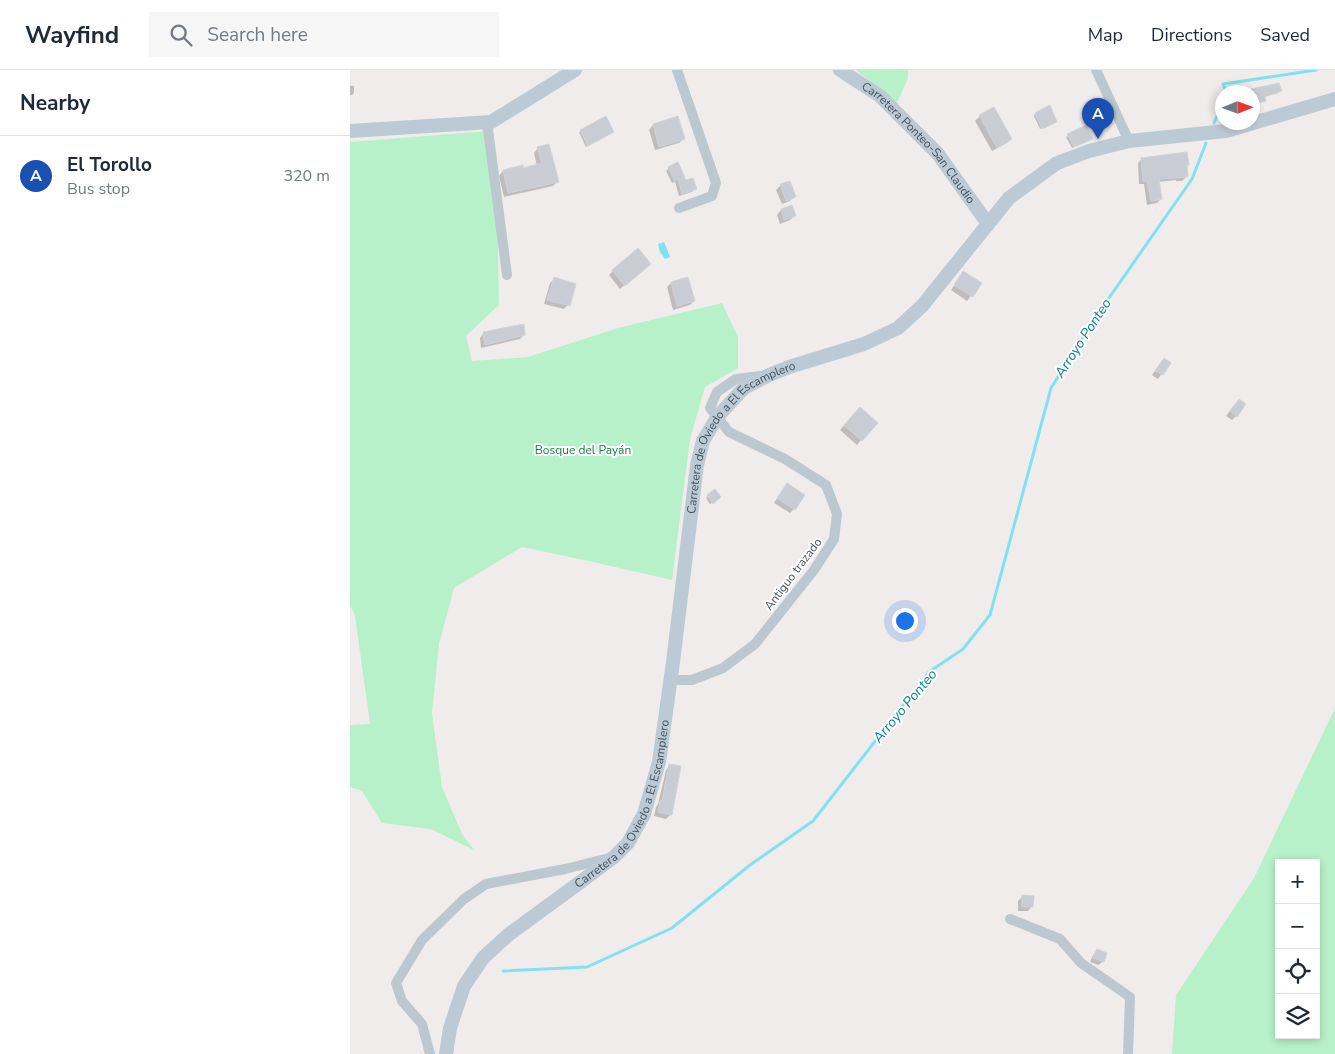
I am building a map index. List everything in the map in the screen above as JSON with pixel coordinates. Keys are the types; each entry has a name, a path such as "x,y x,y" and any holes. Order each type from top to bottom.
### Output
{"street":[{"path":"350,131 491,122 575,70"},
{"path":"677,70 716,183 712,196 679,208"},
{"name":"Carretera Ponteo-San Claudio","path":"840,70 880,96 938,154 988,224"},
{"path":"1096,70 1128,141"},
{"name":"Carretera de Oviedo a El Escamplero","path":"446,1054 450,1028 464,986 483,958 508,935 614,857 628,843 644,814 659,762 697,465 703,441 718,416 744,388 789,367 864,344 898,328 922,306 1009,198 1057,163 1089,151 1128,141 1226,131 1335,99"},
{"path":"487,122 507,275"},
{"name":"Antiguo trazado","path":"671,680 692,680 723,668 755,644 814,570 834,540 838,514 826,485 785,459 729,432 718,416"},
{"path":"430,1054 422,1024 402,1001 396,983 422,940 464,899 486,884 565,870 614,857"},
{"path":"1010,919 1060,939 1081,963 1130,997 1128,1054"}],"green space":[{"path":"856,70 908,70 908,78 897,103"},
{"name":"Bosque del Payán","path":"488,131 497,195 499,305 466,336 472,361 528,357 618,328 722,303 738,337 738,368 705,387 690,439 672,580 522,547 454,588 439,644 432,713 442,787 462,834 474,850 431,829 382,823 362,791 350,787 350,725 370,724 355,616 350,605 350,142"},
{"path":"1335,708 1335,1054 1172,1054 1176,995 1254,878"}],"water":[{"path":"664,242 670,257 665,259 660,252 658,244"}],"building":[{"path":"1279,83 1282,91 1265,96 1266,101 1260,102 1260,87"},
{"path":"1050,105 1057,122 1042,129 1035,113"},
{"path":"994,107 1012,139 997,148 979,115"},
{"path":"606,116 614,132 588,146 580,130"},
{"path":"678,116 685,139 659,147 653,124"},
{"path":"1086,125 1093,139 1074,147 1067,134"},
{"path":"549,144 559,182 508,193 503,170 523,165 523,168 542,163 537,147"},
{"path":"1187,152 1188,177 1159,179 1162,199 1151,201 1147,181 1143,181 1141,158"},
{"path":"678,162 686,180 693,178 697,189 682,194 678,179 675,181 668,167"},
{"path":"790,181 796,197 786,201 780,184"},
{"path":"792,205 796,216 784,220 781,209"},
{"path":"638,248 651,264 625,286 612,270"},
{"path":"963,271 982,283 973,297 954,285"},
{"path":"554,277 576,284 570,306 547,300"},
{"path":"688,277 695,301 677,306 671,282"},
{"path":"524,324 525,335 485,345 483,332"},
{"path":"1164,358 1171,363 1163,375 1155,371"},
{"path":"1239,399 1246,404 1237,417 1230,411"},
{"path":"860,407 878,423 862,441 844,425"},
{"path":"787,483 805,495 795,510 777,498"},
{"path":"715,489 721,497 713,504 707,495"},
{"path":"669,764 681,766 672,815 658,812"},
{"path":"1022,895 1034,896 1033,907 1022,907"},
{"path":"1097,949 1107,953 1104,962 1093,958"}],"waterway":[{"name":"Arroyo Ponteo","path":"1223,85 1316,70"},
{"name":"Arroyo Ponteo","path":"503,971 587,967 672,928 750,865 813,821 929,672 963,649 990,615 1051,388 1095,318 1192,179 1206,143"}],"place":[{"name":"El Torollo","path":"1098,139"}]}
